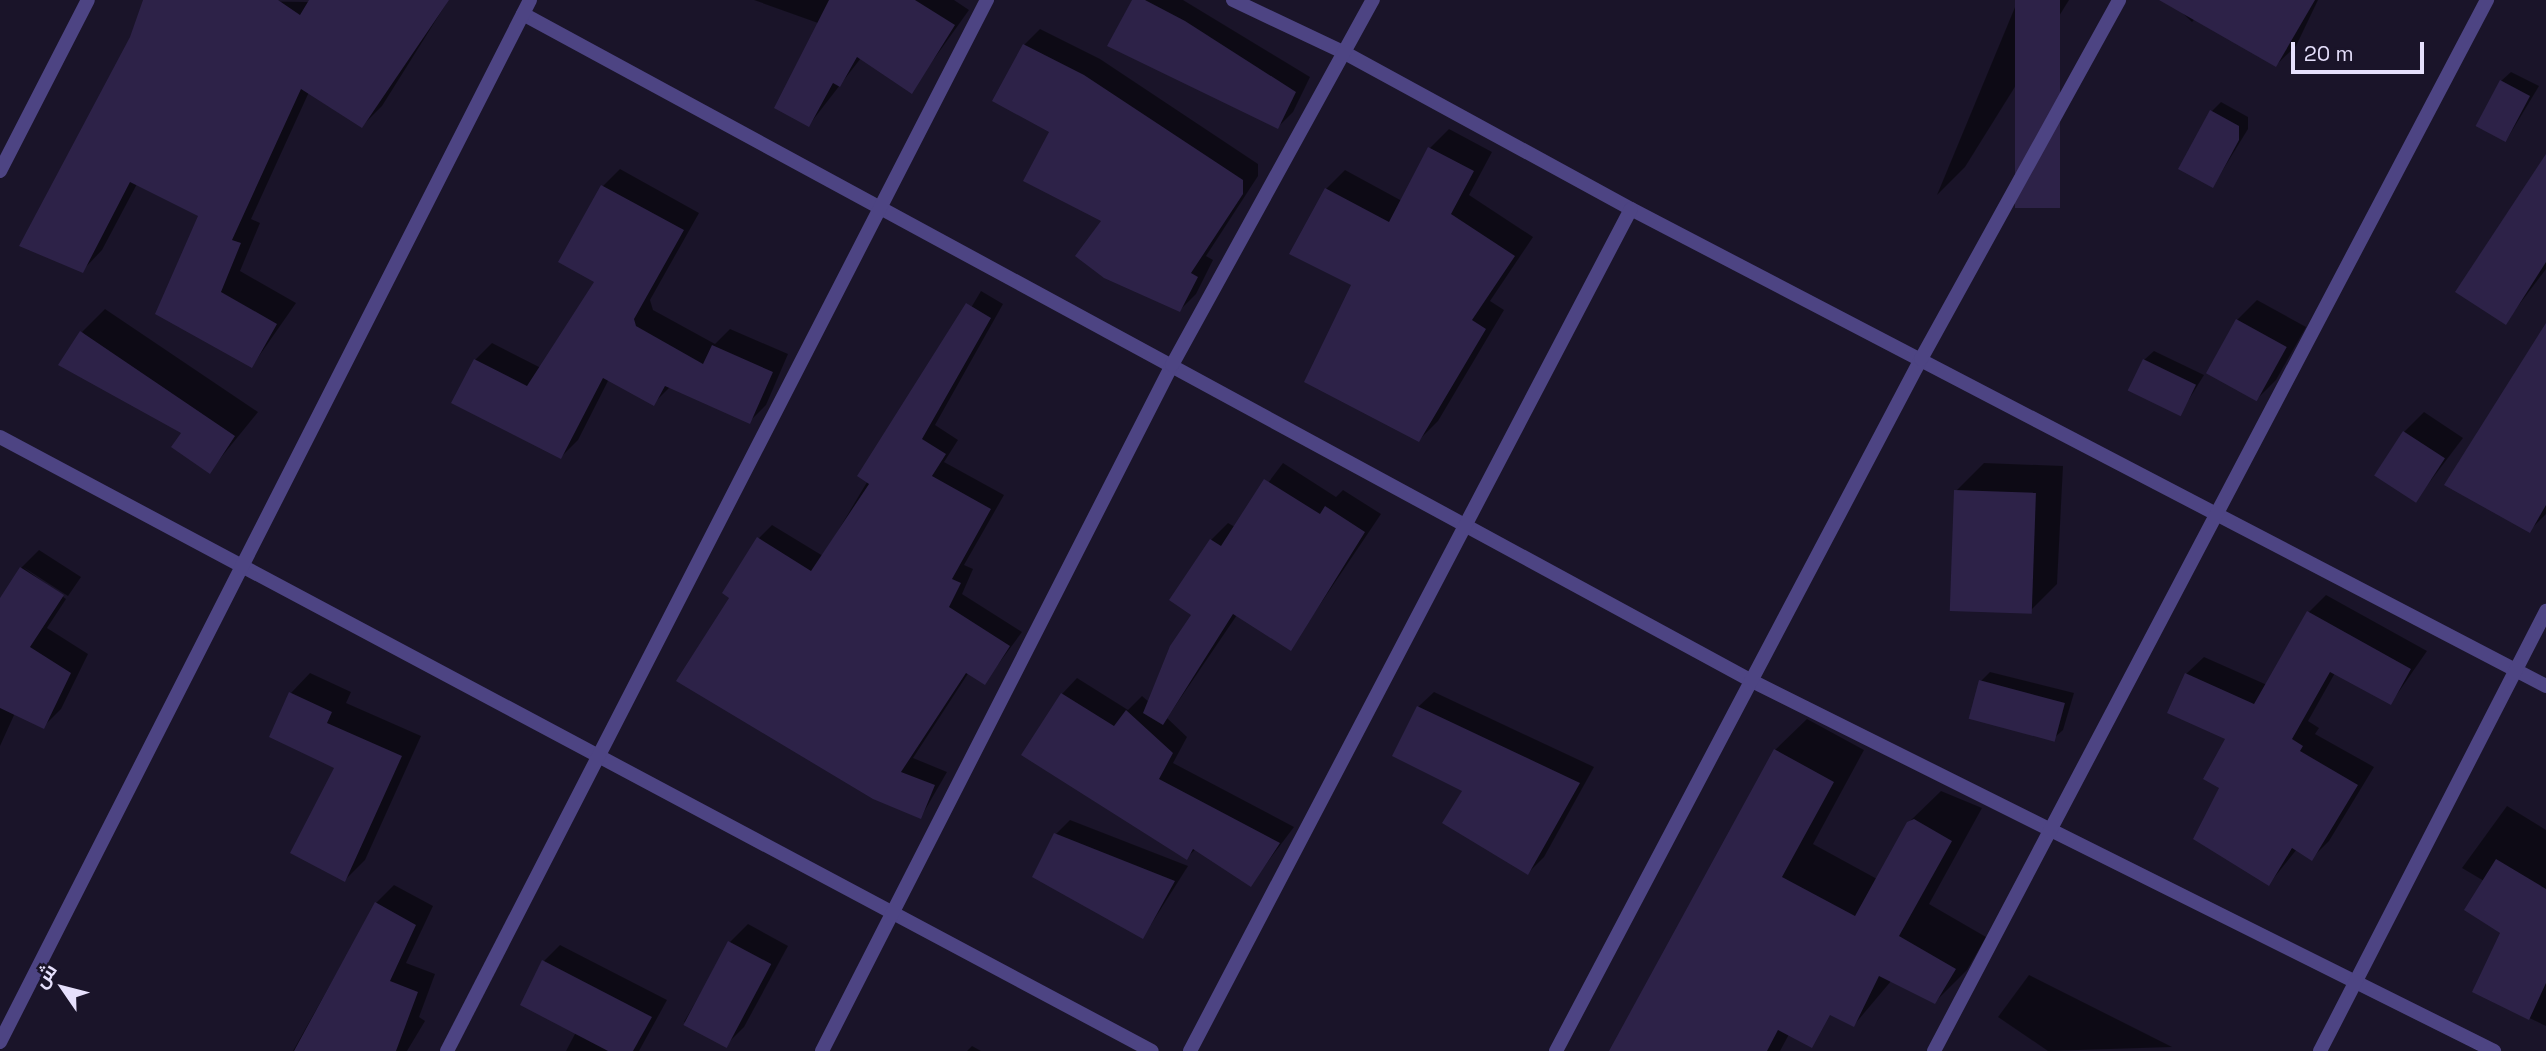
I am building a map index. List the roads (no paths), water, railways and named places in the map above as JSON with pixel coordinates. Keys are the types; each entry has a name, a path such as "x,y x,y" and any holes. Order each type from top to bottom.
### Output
{"street":[{"path":"0,171 88,0"},
{"path":"0,1042 244,569 530,0"},
{"path":"447,1051 600,758 987,0"},
{"path":"1233,0 1345,53 1631,209 2546,686"},
{"path":"822,1051 897,911 1172,365 1373,0"},
{"path":"1556,1051 1754,682 1921,359 2119,0"},
{"path":"1934,1051 2487,0"},
{"path":"523,14 880,205 1754,682 2356,985 2494,1051"},
{"path":"1190,1051 1631,209"},
{"path":"0,437 600,758 897,911 1152,1051"},
{"path":"2320,1051 2546,611"}]}
